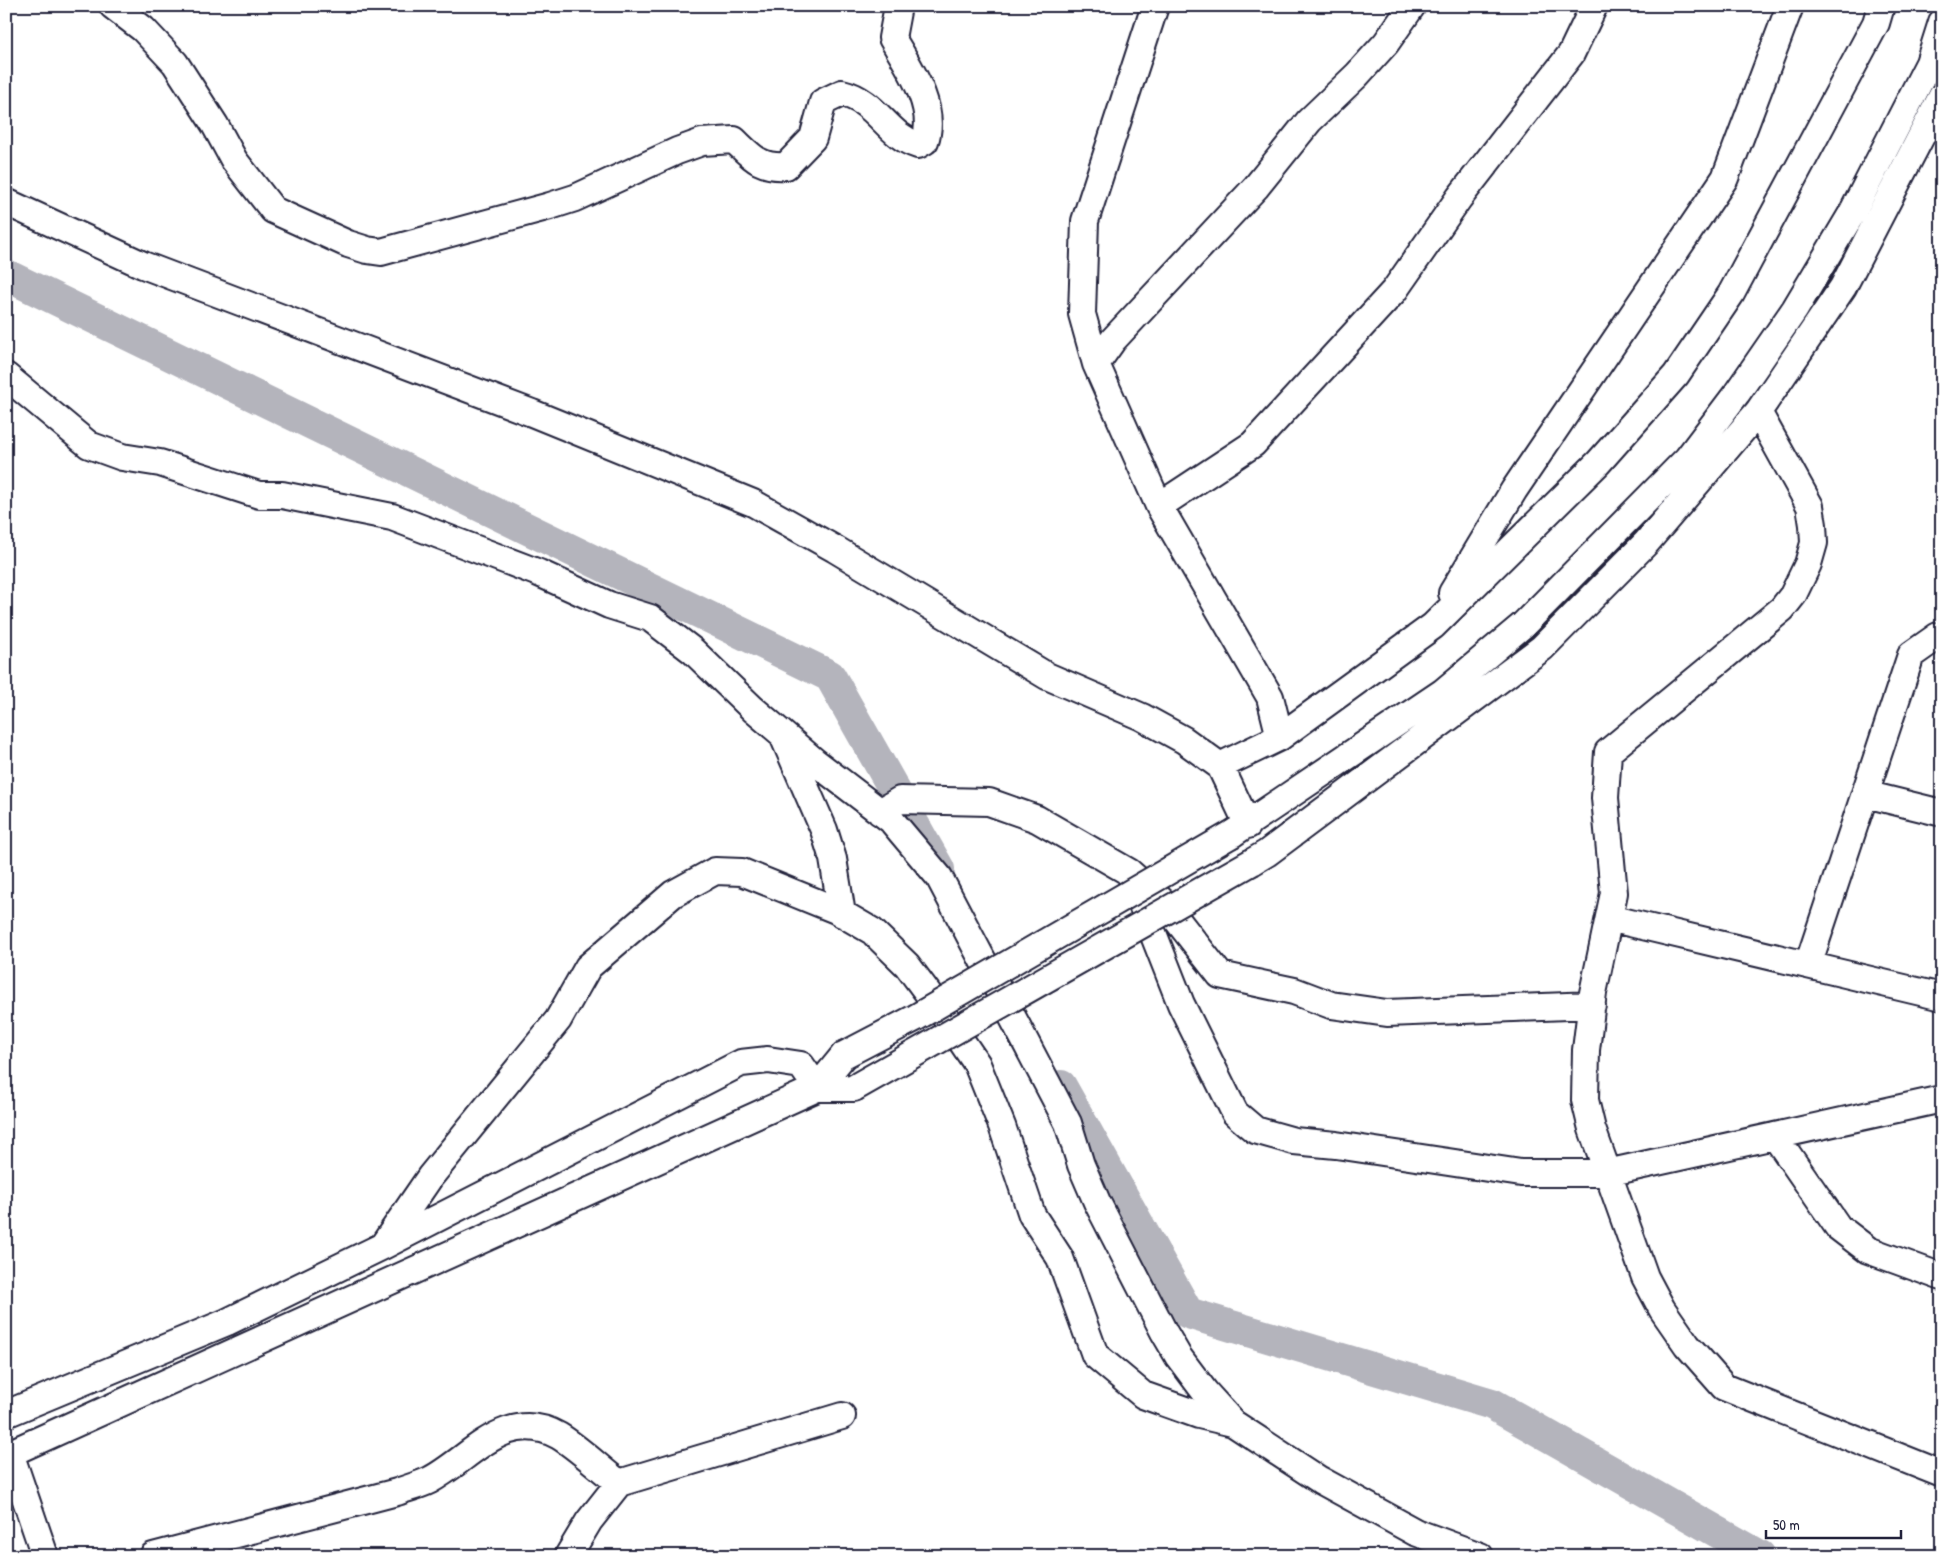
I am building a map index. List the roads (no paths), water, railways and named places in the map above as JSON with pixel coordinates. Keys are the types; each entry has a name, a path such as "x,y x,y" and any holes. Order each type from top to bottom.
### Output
{"street":[{"path":"113,6 143,29 176,63 215,125 234,160 273,210 348,244 381,252 575,198 702,142 734,140 753,158 770,167 786,166 813,138 823,102 842,93 872,107 904,141 918,145 925,141 929,119 924,101 907,64 892,38 898,6"},
{"path":"1155,6 1085,221 1082,314 1096,364 1159,506 1270,697 1280,736"},
{"path":"1096,364 1113,340 1256,187 1309,121 1357,76 1386,44 1412,6"},
{"path":"1159,506 1253,444 1394,291 1459,198 1571,54 1594,6"},
{"path":"1433,626 1514,490 1725,178 1790,6"},
{"path":"1220,766 1280,736 1433,626 1598,463 1676,375 1731,294 1876,22 1881,6"},
{"path":"817,1088 844,1055 916,1018 1240,830 1443,692 1516,631 1688,459 1737,393 1795,309 1851,215 1928,64 1942,22"},
{"path":"45,1556 8,1454 817,1088 854,1088 1267,854 1542,648 1646,543 1758,412 1843,287 1942,96"},
{"path":"6,202 143,265 532,413 753,503 835,549 1047,676 1142,717 1184,740 1220,766 1240,830"},
{"path":"6,376 89,445 122,457 160,463 259,495 282,495 392,517 539,573 609,605 650,618 692,651 782,733 891,820 938,877 1068,1123 1081,1165 1097,1202 1164,1332 1178,1356 1205,1392 1233,1423 1320,1480 1415,1532 1480,1556"},
{"path":"1758,412 1810,506 1814,543 1808,564 1793,595 1782,609 1608,752 1605,798 1614,893 1592,1005 1586,1050 1585,1100 1592,1129 1644,1277 1662,1309 1687,1345 1724,1387 1942,1474"},
{"path":"1808,965 1911,655 1938,636 1942,637"},
{"path":"782,733 834,859 842,914"},
{"path":"1865,794 1942,814"},
{"path":"880,812 900,800 989,802 1037,819 1129,872 1163,902 1220,975 1294,991 1331,1004 1387,1014 1592,1005"},
{"path":"383,1246 430,1177 558,1020 588,968 673,894 715,871 742,872 842,914 872,931 907,965 977,1064 1002,1126 1032,1215 1060,1258 1095,1354 1143,1395 1199,1415 1233,1423"},
{"path":"1129,872 1181,1004 1235,1113 1255,1130 1294,1142 1336,1145 1521,1173 1607,1173 1942,1099"},
{"path":"1609,918 1942,997"},
{"path":"6,1414 226,1322 383,1246 741,1063 768,1060 801,1065 817,1088"},
{"path":"1775,1136 1838,1228 1868,1250 1942,1278"},
{"path":"568,1556 589,1521 619,1483 842,1416"},
{"path":"153,1556 397,1492 430,1480 486,1440 502,1432 524,1428 543,1430 558,1436 619,1483"}],"waterway":[{"path":"6,275 830,676 939,869"},
{"path":"1061,1086 1188,1313 1492,1404 1760,1556"}]}
